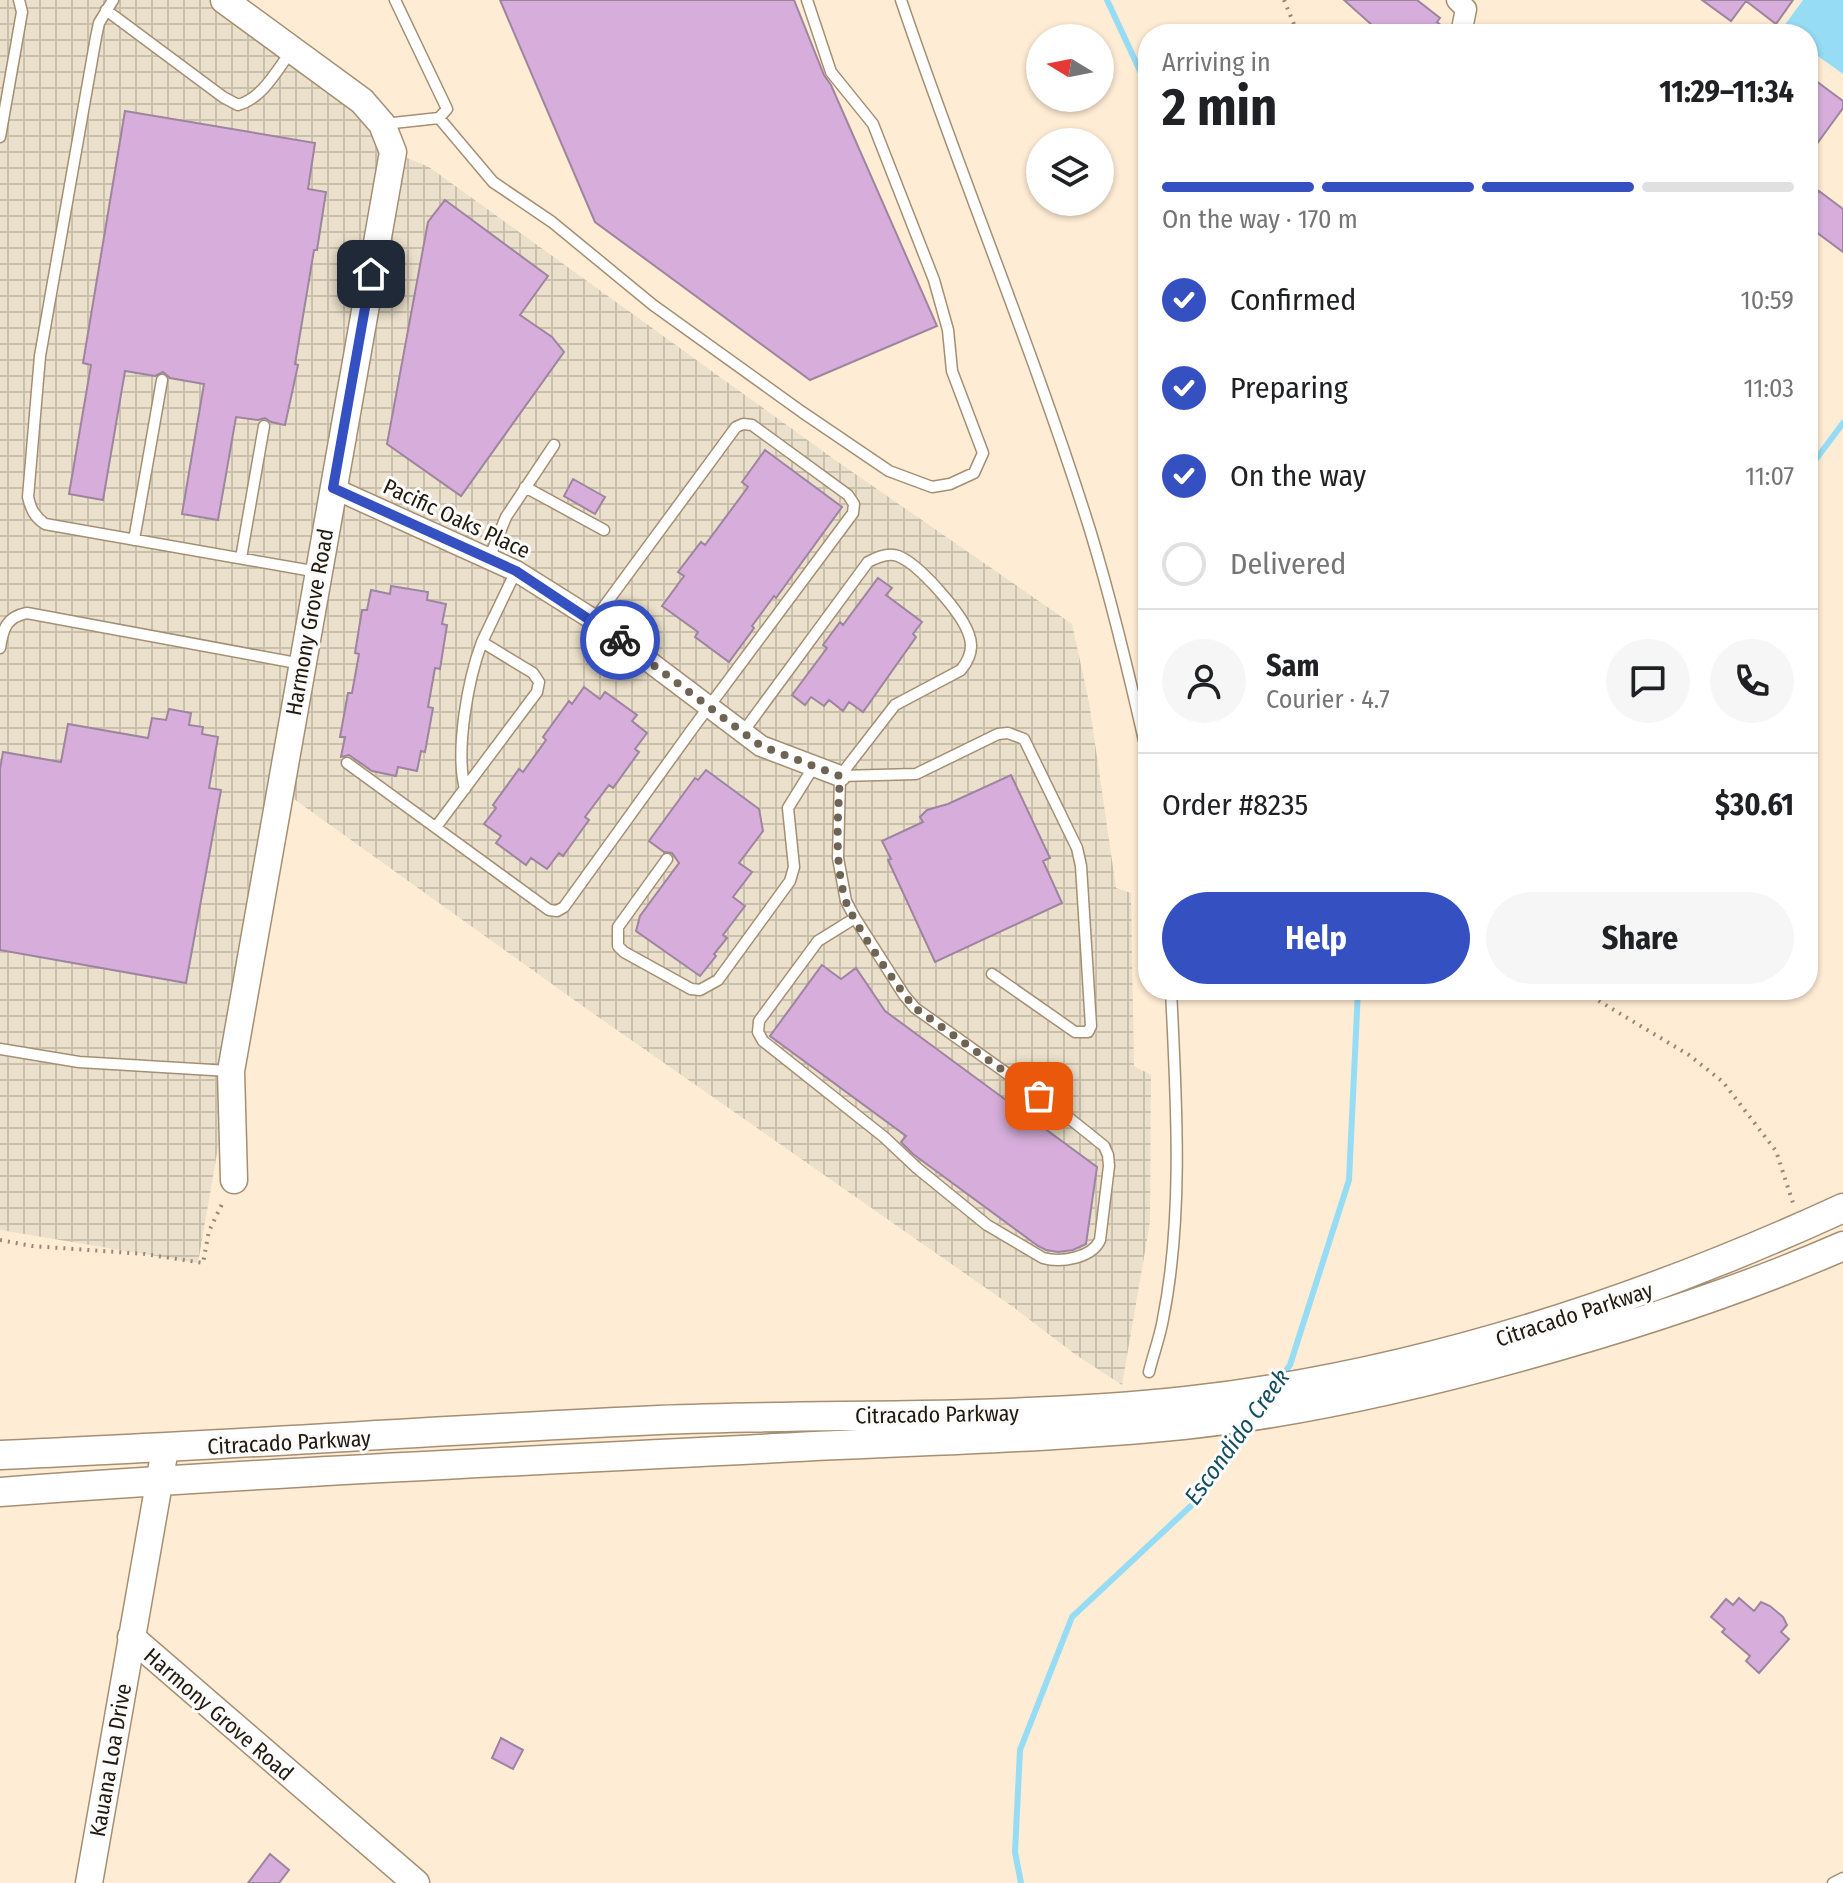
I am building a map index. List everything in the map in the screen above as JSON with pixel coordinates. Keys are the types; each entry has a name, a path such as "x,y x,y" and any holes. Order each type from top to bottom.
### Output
{"main road":[{"name":"Citracado Parkway","path":"1475,1357 1554,1323 1735,1257 1843,1208"},
{"name":"Citracado Parkway","path":"0,1492 997,1438 1184,1413 1281,1388 1369,1371 1475,1357 1667,1313 1843,1246"},
{"name":"Citracado Parkway","path":"0,1455 165,1449 659,1420 1184,1413"}],"street":[{"path":"224,0 362,101 382,124"},
{"path":"1457,0 1466,9 1463,24"},
{"name":"Harmony Grove Road","path":"234,1180 231,1071 393,152 382,124"},
{"name":"Pacific Oaks Place","path":"333,488 516,571 594,620 761,746 840,776"},
{"name":"Harmony Grove Road","path":"165,1449 131,1637 416,1883"},
{"name":"Kauana Loa Drive","path":"89,1883 131,1637"}],"lane":[{"path":"0,137 22,12 19,0"},
{"path":"382,124 439,118 447,109 395,0"},
{"path":"439,118 493,182 552,222 653,305 802,412 889,471 932,487 950,484 974,473 983,453 952,371 948,330 934,280 873,124 831,72 807,0"},
{"path":"901,0 1033,362 1090,531 1138,715"},
{"path":"292,50 261,91 253,99 238,105 223,97 109,5 96,37 40,356 28,497 36,517 45,524 318,572"},
{"path":"134,540 162,380"},
{"path":"347,763 549,910 557,911 564,907 853,513 854,504 848,495 752,425 736,427 594,620"},
{"path":"241,558 264,426"},
{"path":"489,559 506,517 554,445"},
{"path":"525,487 604,530"},
{"path":"743,732 868,562 877,557 897,555 937,587 969,634 969,661 961,670 895,705 840,776 838,858 846,901 915,1008 1104,1146 1109,1166 1097,1248 1089,1253 1051,1260 987,1225 884,1137 763,1041 758,1032 759,1021 808,952 818,941 855,918"},
{"path":"465,789 460,771 460,752 476,659 516,571"},
{"path":"0,648 8,621 16,615 27,613 302,664"},
{"path":"436,827 537,692 539,682 533,673 482,642"},
{"path":"840,776 916,774 998,734 1008,733 1024,739 1077,848 1081,866 1091,1026 1088,1032 1075,1032 992,974"},
{"path":"667,859 618,927 618,946 691,989 700,990 718,980 793,874 788,808 814,766"},
{"path":"1149,1372 1163,1319 1174,1231 1175,1067 1172,1000"},
{"path":"0,1049 79,1062 231,1071"},
{"path":"1833,1883 1843,1878"}],"path":[{"path":"1284,0 1294,24"},
{"path":"1597,1000 1689,1055 1723,1082 1776,1151 1802,1227"},
{"path":"0,1240 32,1246 145,1254 203,1263 209,1231 234,1180"}],"shaded area":[{"path":"0,0 224,0 362,101 393,152 429,167 838,462 1072,624 1089,702 1116,888 1131,893 1134,1066 1151,1075 1150,1222 1122,1385 280,789 198,1263 0,1230"}],"water":[{"path":"1803,0 1843,0 1843,74 1818,56 1818,24 1785,24"}],"building":[{"path":"500,0 794,0 824,75 937,326 810,380 595,222"},
{"path":"1344,0 1417,0 1440,18 1437,22 1439,24 1371,24"},
{"path":"1702,0 1793,0 1776,24 1746,1 1731,21"},
{"path":"1818,82 1843,101 1843,108 1818,142"},
{"path":"125,111 315,143 308,189 326,192 295,364 298,365 285,425 265,418 236,417 218,520 182,514 204,384 170,378 163,372 155,376 125,371 103,500 69,494 91,365 83,363"},
{"path":"1818,192 1843,209 1843,252 1818,233"},
{"path":"445,200 548,276 520,315 552,337 564,352 461,496 387,444 428,222"},
{"path":"765,450 842,507 752,626 754,628 729,662 695,637 698,632 662,606 684,576 678,572 701,542 705,545 748,487 742,482"},
{"path":"573,479 605,497 595,514 564,496"},
{"path":"878,578 892,588 886,595 922,622 913,634 916,637 863,712 849,702 843,711 829,700 824,706 811,697 805,705 792,695 827,648 823,645 840,622 843,625"},
{"path":"391,586 428,592 427,600 446,604 442,624 447,625 440,669 435,668 428,707 433,708 425,752 421,751 417,771 398,767 396,776 372,771 349,755 341,757 345,737 340,737 359,654 355,653 362,610 367,610 371,590 390,594"},
{"path":"584,687 600,699 605,692 637,715 632,721 647,733 635,749 639,752 613,788 609,785 585,817 589,820 563,856 559,853 547,869 531,858 526,865 496,843 501,836 484,824 496,808 493,805 519,769 523,772 546,740 543,737 569,701 572,704"},
{"path":"169,709 191,713 189,725 203,727 202,734 218,737 209,788 221,790 186,983 0,950 0,769 3,752 61,762 68,724 148,738 152,718 166,720"},
{"path":"706,770 759,809 763,831 739,863 752,872 733,897 745,906 723,935 727,938 700,976 636,931 640,916 679,863 672,853 664,852 649,841 695,778 698,780"},
{"path":"1011,775 1050,858 1043,861 1062,903 935,962 882,841 923,822 920,817 927,810 948,804"},
{"path":"822,965 841,979 856,968 885,1011 1097,1167 1086,1244 1058,1252 1038,1246 913,1154 901,1142 906,1136 770,1036"},
{"path":"1739,1598 1754,1611 1761,1602 1770,1606 1787,1625 1781,1632 1789,1639 1759,1673 1746,1661 1750,1656 1722,1632 1725,1629 1711,1617 1726,1599 1733,1605"},
{"path":"501,1738 523,1750 513,1769 492,1758"},
{"path":"270,1854 289,1870 279,1883 248,1883"}],"waterway":[{"name":"Escondido Creek","path":"1107,0 1138,67"},
{"path":"1818,457 1843,423"},
{"name":"Escondido Creek","path":"1281,1378 1290,1365 1349,1180 1358,1000"},
{"name":"Escondido Creek","path":"1021,1883 1015,1852 1020,1750 1072,1617 1194,1503 1247,1427"}],"way so far":[{"path":"620,640 761,746 840,776 838,858 846,901 855,918 915,1008 1039,1096"}],"route":[{"path":"371,274 333,488 516,571 620,640"}]}
